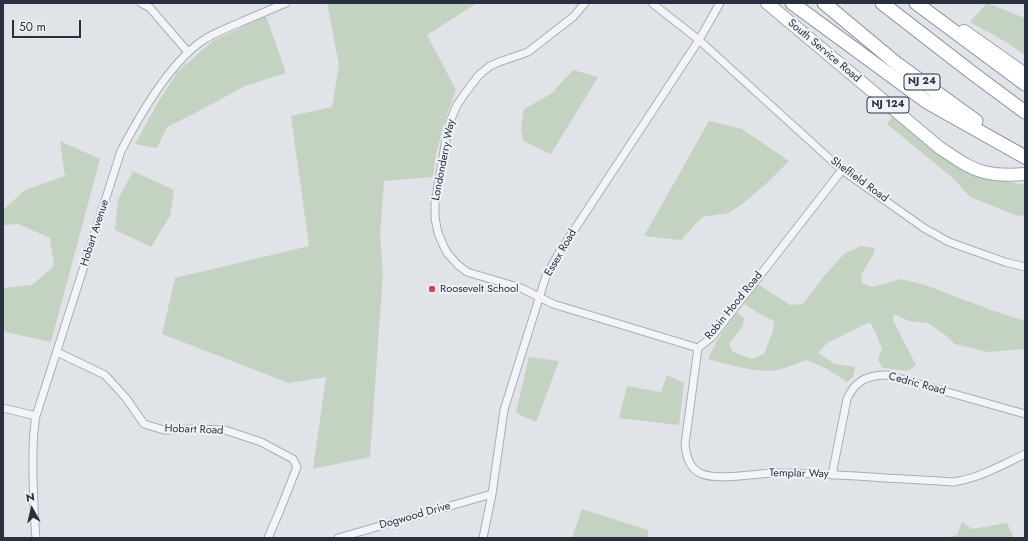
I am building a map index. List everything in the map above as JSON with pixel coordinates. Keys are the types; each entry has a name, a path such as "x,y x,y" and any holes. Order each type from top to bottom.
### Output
{"highway":[{"path":"792,3 927,102 1025,156"},
{"name":"NJ 24","path":"824,3 896,62 1025,156"},
{"path":"882,3 1025,112"},
{"path":"916,3 1025,84"}],"main road":[{"name":"South Service Road","path":"767,3 940,148 965,164 984,172 1013,175 1025,174"},
{"path":"920,3 1025,74"}],"street":[{"path":"141,3 150,8 188,52"},
{"name":"Hobart Avenue","path":"36,538 32,444 33,429 121,151 134,125 156,92 175,66 188,52 222,30 286,3"},
{"name":"Londonderry Way","path":"540,297 521,288 468,272 458,265 448,254 441,240 435,218 435,203 447,133 457,105 466,92 479,75 490,66 528,52 572,16 585,3"},
{"path":"652,3 699,40"},
{"name":"Essex Road","path":"483,538 492,494 504,410 546,276 559,253 699,40 720,3"},
{"name":"Sheffield Road","path":"699,40 842,170 924,228 949,242 1005,262 1025,267"},
{"name":"Robin Hood Road","path":"540,297 553,304 698,348 712,336 842,170"},
{"name":"Templar Way","path":"698,348 685,444 691,466 696,472 703,475 727,477 776,473 952,482 988,473 1025,454"},
{"name":"Hobart Road","path":"57,352 105,375 126,398 144,424 164,430 225,430 261,442 294,459 297,467 268,538"},
{"name":"Cedric Road","path":"832,475 847,399 854,387 859,382 869,377 876,375 887,376 1025,414"},
{"path":"3,408 36,416"},
{"name":"Dogwood Drive","path":"338,538 492,494"}],"green space":[{"path":"327,3 477,3 427,35 456,90 445,120 436,154 433,177 384,181 380,234 383,273 370,457 313,469 326,377 289,383 162,334 175,278 309,246 291,116 332,107 339,65"},
{"path":"987,3 1025,18 1025,55 1006,42 970,22"},
{"path":"266,16 286,73 245,86 167,127 157,148 135,144 157,104 178,71 213,41"},
{"path":"573,70 598,77 551,154 523,141 521,129 524,109 551,94"},
{"path":"895,114 994,179 1025,185 1025,216 1015,215 970,197 954,179 887,124"},
{"path":"709,121 742,129 789,161 746,201 729,213 702,217 681,240 644,236"},
{"path":"60,141 100,159 51,342 5,332 3,310 4,288 32,285 54,266 50,238 18,224 3,225 3,210 25,190 65,176"},
{"path":"133,171 174,190 170,216 151,247 115,230 118,200"},
{"path":"861,246 875,248 873,255 861,275 862,283 872,287 901,279 928,286 1025,321 1025,349 988,352 955,344 928,323 909,321 894,314 893,320 916,365 908,371 883,368 878,360 882,349 870,322 827,343 818,353 835,364 855,367 853,377 847,382 827,369 807,360 784,368 762,371 746,369 708,359 718,339 736,312 744,318 743,326 729,344 733,352 752,359 764,354 773,331 774,321 744,304 758,284 790,305 803,304 825,275 844,254"},
{"path":"529,357 559,361 536,422 516,413"},
{"path":"667,375 684,383 679,425 619,418 627,386 661,392"},
{"path":"582,509 648,530 648,538 572,538"},
{"path":"962,522 972,529 1007,523 1014,538 945,538 957,535"}],"place":[{"name":"Roosevelt School","path":"432,289"}]}
